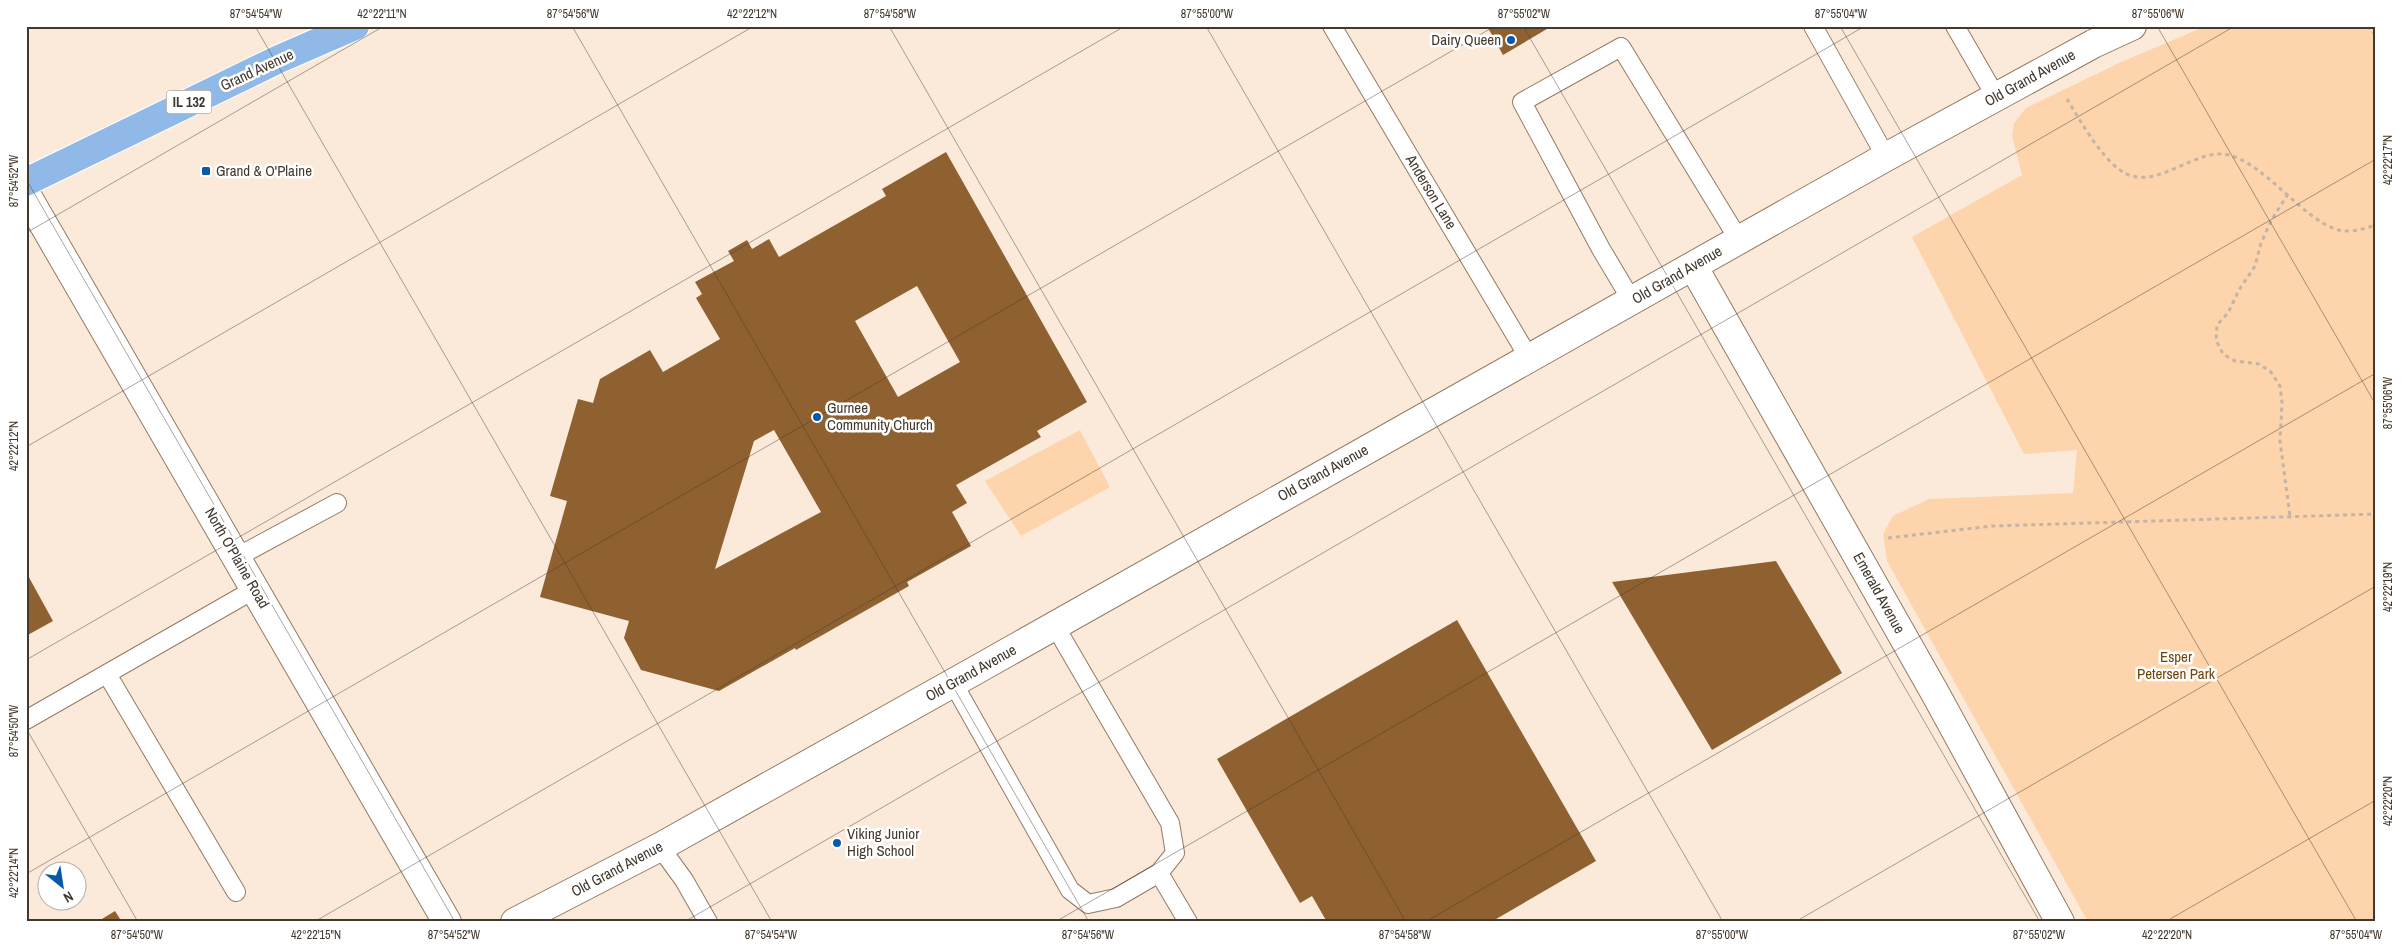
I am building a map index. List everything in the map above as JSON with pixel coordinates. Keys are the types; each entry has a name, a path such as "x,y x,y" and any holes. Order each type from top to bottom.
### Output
{"main road":[{"name":"Grand Avenue","path":"26,182 279,59 355,26"}],"street":[{"name":"Old Grand Avenue","path":"515,922 660,847 953,684 1886,157 2093,44 2132,26"},
{"name":"North O'Plaine Road","path":"26,194 447,922"},
{"name":"Emerald Avenue","path":"1693,266 1848,538 2060,922"}],"lane":[{"name":"Anderson Lane","path":"1332,26 1529,358"},
{"path":"1813,26 1886,157"},
{"path":"1955,26 1996,97"},
{"path":"1632,300 1601,249 1522,102 1621,47 1739,240"},
{"path":"237,557 337,503"},
{"path":"26,720 255,588"},
{"path":"953,684 1070,890 1088,904 1116,898 1159,873 1175,853 1170,823 1055,626"},
{"path":"107,674 236,892"},
{"path":"660,847 684,880 708,922"},
{"path":"1159,873 1188,922"}],"path":[{"path":"2367,26 2376,35"},
{"path":"2065,95 2112,163 2129,175 2148,176 2212,155 2228,155 2254,168 2335,229 2356,231 2376,225"},
{"path":"2288,194 2272,219 2261,243 2255,266 2239,290 2228,313 2217,325 2216,340 2223,354 2235,361 2259,364 2271,372 2280,386 2282,402 2280,441 2290,516"},
{"path":"1848,538 1893,538 1992,526 2376,514"}],"green space":[{"name":"Esper Petersen Park","path":"2206,26 2376,26 2376,922 2088,922 1887,561 1883,534 1893,516 1929,499 2073,493 2077,450 2024,454 1912,237 2022,175 2012,136 2014,123 2026,108 2119,63"},
{"path":"1080,430 1110,487 1021,536 985,481"}],"building":[{"name":"Dairy Queen","path":"1487,26 1552,26 1503,55"},
{"name":"Gurnee Community Church","path":"946,152 1087,402 1037,431 1041,437 956,485 967,503 952,512 971,546 907,582 909,586 719,691 641,670 624,638 629,621 540,597 567,501 550,496 578,399 593,403 600,379 650,350 663,372 720,339 696,298 702,294 695,282 734,261 728,251 747,240 752,249 769,239 779,257 886,196 882,189","holes":["917,286 960,362 898,397 855,321","774,430 821,512 715,569 754,441"]},
{"path":"1776,561 1842,673 1712,750 1612,582"},
{"path":"26,572 53,621 26,636"},
{"path":"1457,620 1596,861 1491,922 1327,922 1312,896 1300,903 1217,759"},
{"path":"115,911 122,922 97,922"}],"place":[{"name":"Dairy Queen","path":"1511,40"},
{"name":"Grand & O'Plaine","path":"206,171"},
{"name":"Gurnee Community Church","path":"817,417"},
{"name":"Viking Junior High School","path":"837,843"}]}
